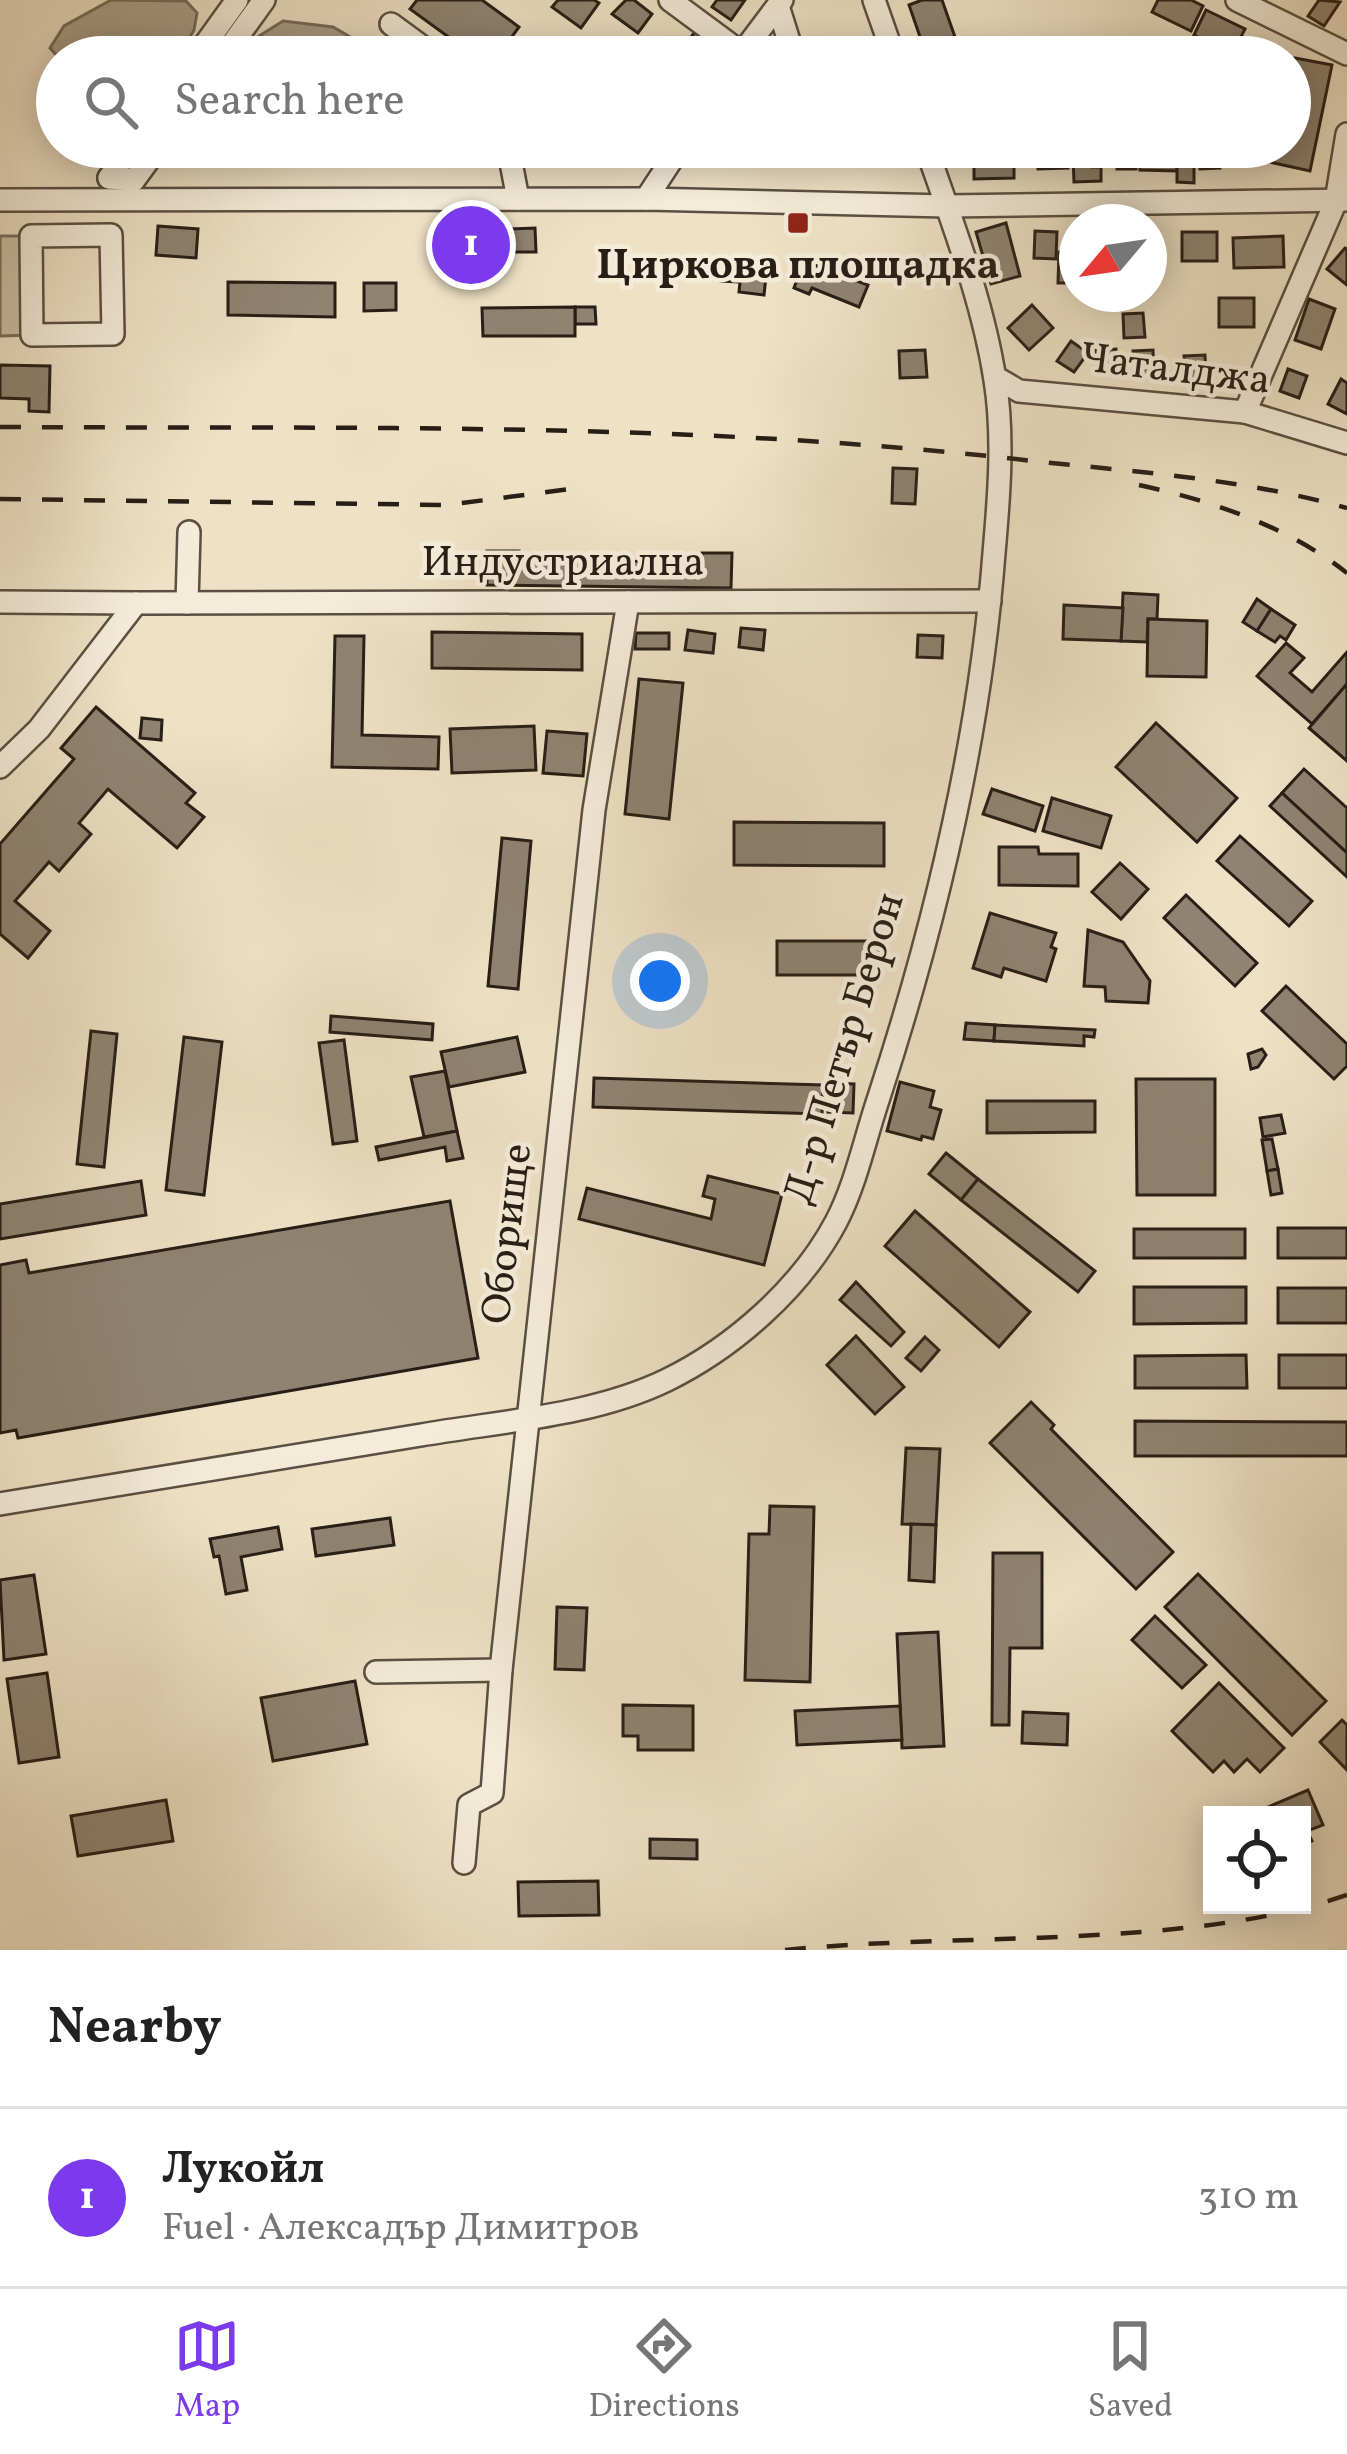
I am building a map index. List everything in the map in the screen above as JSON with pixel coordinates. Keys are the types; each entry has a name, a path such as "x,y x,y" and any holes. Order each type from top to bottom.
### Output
{"street":[{"path":"211,36 237,0"},
{"path":"238,36 264,0"},
{"path":"670,0 717,36"},
{"path":"874,0 887,36"},
{"path":"1237,0 1310,36"},
{"path":"757,36 780,3"},
{"path":"780,3 788,36"},
{"path":"391,24 407,36"},
{"path":"1311,36 1347,54"},
{"path":"1245,412 1344,204 1347,134"},
{"path":"116,168 109,178 134,180 143,168"},
{"path":"512,168 518,200"},
{"path":"646,200 667,168"},
{"name":"Д-р Петър Берон","path":"0,1504 527,1417 625,1396 668,1380 711,1354 765,1310 838,1219 908,1008 949,843 990,602 999,497 994,377 933,168"},
{"path":"0,200 1344,204"},
{"path":"111,235 113,334 32,335 31,236 111,235"},
{"name":"Чаталджа","path":"994,377 1019,392 1245,412 1347,443"},
{"path":"187,603 189,532"},
{"name":"Индустриална","path":"0,602 990,602"},
{"name":"Оборище","path":"464,1863 470,1805 492,1793 527,1417 595,810 628,602"},
{"path":"0,767 39,729 136,603"},
{"path":"376,1672 501,1670"}],"shaded area":[{"path":"111,0 186,1 197,13 191,36 58,36 64,26"},
{"path":"283,21 333,27 349,36 259,36"},
{"path":"0,236 31,236 32,335 0,336"}],"building":[{"path":"417,0 482,0 519,27 512,36 447,36 410,9"},
{"path":"558,0 599,3 581,28 552,7"},
{"path":"626,0 634,0 652,14 638,33 612,14"},
{"path":"717,0 745,0 731,20 712,7"},
{"path":"942,0 955,36 920,36 909,5"},
{"path":"1158,0 1191,0 1203,6 1191,31 1152,12"},
{"path":"1319,0 1340,2 1324,26 1308,16"},
{"path":"1206,10 1245,29 1241,36 1194,35"},
{"path":"1311,61 1332,65 1311,166"},
{"path":"974,168 1014,168 1014,178 974,179"},
{"path":"1073,168 1101,168 1101,181 1074,182"},
{"path":"1140,168 1177,168 1177,171"},
{"path":"1177,168 1194,168 1194,183 1177,182"},
{"path":"451,217 473,217 473,229 511,229 511,252 477,252 477,262 450,261"},
{"path":"1006,223 1020,276 991,284 976,232"},
{"path":"158,226 198,229 196,258 156,255"},
{"path":"535,228 536,252 511,252 511,229"},
{"path":"1035,231 1057,232 1056,259 1034,258"},
{"path":"1182,232 1217,232 1217,261 1182,261"},
{"path":"1283,236 1284,267 1234,268 1233,238"},
{"path":"1347,249 1347,285 1327,269"},
{"path":"804,261 868,285 859,307 812,288 809,294 794,288"},
{"path":"722,262 767,267 764,295 739,292 740,282 721,281"},
{"path":"228,282 335,283 335,317 228,315"},
{"path":"364,283 396,283 396,310 364,311"},
{"path":"1219,298 1254,298 1254,327 1219,327"},
{"path":"1309,299 1335,309 1321,349 1295,340"},
{"path":"1032,305 1053,328 1029,350 1008,328"},
{"path":"575,307 595,307 596,324 575,324"},
{"path":"575,307 575,336 483,336 482,308"},
{"path":"1143,313 1145,337 1124,338 1123,314"},
{"path":"1071,341 1088,353 1074,372 1057,361"},
{"path":"1116,349 1117,373 1097,373 1096,350"},
{"path":"925,350 927,377 900,378 899,351"},
{"path":"1153,350 1154,374 1134,375 1133,351"},
{"path":"1205,355 1206,379 1186,380 1184,356"},
{"path":"0,365 50,366 49,412 29,411 29,399 0,398"},
{"path":"1288,369 1307,376 1299,398 1280,391"},
{"path":"1341,379 1347,383 1347,414 1328,404"},
{"path":"893,468 917,469 915,504 892,503"},
{"path":"487,551 519,551 519,560 702,562 702,553 732,553 731,588 487,585"},
{"path":"1123,593 1158,595 1157,619 1148,619 1147,642 1121,641"},
{"path":"1257,599 1271,609 1257,631 1243,622"},
{"path":"1064,605 1123,608 1121,641 1063,639"},
{"path":"1271,609 1295,625 1286,640 1280,636 1275,642 1257,631"},
{"path":"1148,619 1207,621 1206,677 1147,676"},
{"path":"741,628 765,630 763,650 739,647"},
{"path":"688,630 715,634 713,653 685,650"},
{"path":"432,632 582,634 582,670 432,668"},
{"path":"636,633 669,633 669,649 635,649"},
{"path":"918,635 943,636 942,658 917,657"},
{"path":"335,636 364,636 362,735 439,737 438,769 332,767"},
{"path":"1286,643 1304,658 1290,673 1312,692 1347,652 1347,684 1312,724 1257,676"},
{"path":"639,679 683,683 669,819 625,814"},
{"path":"1347,684 1347,761 1309,728"},
{"path":"96,707 195,793 186,803 204,817 177,848 108,789 79,823 91,834 59,871 49,862 15,901 50,931 28,958 0,934 0,844 74,759 61,748"},
{"path":"142,718 162,720 161,740 140,738"},
{"path":"1156,723 1237,798 1197,842 1116,767"},
{"path":"534,726 536,770 452,773 450,729"},
{"path":"547,731 587,734 583,776 543,773"},
{"path":"1304,769 1347,808 1347,853 1282,793"},
{"path":"992,789 1043,806 1035,831 983,814"},
{"path":"1282,793 1347,853 1347,877 1270,806"},
{"path":"1052,798 1111,816 1101,848 1043,831"},
{"path":"734,822 884,823 884,866 734,865"},
{"path":"1240,836 1312,901 1289,926 1217,861"},
{"path":"502,838 531,841 518,989 488,986"},
{"path":"999,847 1078,854 1078,886 999,885"},
{"path":"1120,863 1148,889 1121,919 1092,892"},
{"path":"1186,895 1257,963 1235,986 1164,918"},
{"path":"990,913 1056,933 1046,981 1004,968 1001,977 973,968"},
{"path":"1088,930 1123,942 1150,981 1148,1003 1106,1001 1105,987 1084,986"},
{"path":"777,941 881,941 881,975 777,975"},
{"path":"1286,986 1347,1044 1347,1066 1334,1079 1262,1011"},
{"path":"331,1016 433,1024 432,1040 330,1032"},
{"path":"966,1023 995,1025 994,1041 964,1039"},
{"path":"995,1025 1095,1030 1094,1037 1084,1036 1084,1046 994,1041"},
{"path":"91,1031 117,1034 104,1167 77,1164"},
{"path":"184,1037 222,1042 204,1195 166,1190"},
{"path":"517,1037 525,1072 449,1087 441,1052"},
{"path":"344,1040 357,1141 333,1144 319,1043"},
{"path":"1262,1049 1266,1055 1251,1069 1248,1054"},
{"path":"445,1071 457,1131 424,1137 411,1077"},
{"path":"594,1078 823,1085 822,1114 593,1107"},
{"path":"1136,1079 1215,1079 1215,1195 1137,1195"},
{"path":"900,1082 934,1091 930,1107 941,1110 933,1139 887,1131"},
{"path":"829,1083 854,1084 853,1113 828,1112"},
{"path":"987,1101 1095,1101 1095,1132 987,1133"},
{"path":"1281,1115 1285,1133 1263,1137 1260,1118"},
{"path":"457,1131 463,1158 447,1161 445,1147 379,1160 376,1147"},
{"path":"1272,1139 1278,1169 1267,1171 1262,1140"},
{"path":"946,1153 978,1179 961,1200 929,1174"},
{"path":"1278,1169 1282,1193 1271,1195 1267,1171"},
{"path":"708,1176 782,1194 764,1265 579,1219 587,1188 711,1219 715,1199 703,1196"},
{"path":"978,1179 1095,1271 1078,1292 961,1200"},
{"path":"141,1181 146,1215 0,1239 0,1204"},
{"path":"450,1201 478,1358 18,1438 16,1430 0,1433 0,1265 26,1260 29,1273"},
{"path":"915,1211 1030,1312 999,1347 885,1246"},
{"path":"1278,1228 1347,1228 1347,1258 1278,1258"},
{"path":"1134,1229 1245,1229 1245,1258 1134,1258"},
{"path":"856,1282 904,1332 891,1346 840,1300"},
{"path":"1134,1287 1246,1287 1246,1323 1134,1324"},
{"path":"1278,1288 1347,1288 1347,1323 1278,1323"},
{"path":"856,1336 904,1387 875,1414 827,1365"},
{"path":"925,1337 939,1350 921,1371 906,1358"},
{"path":"1246,1355 1247,1388 1135,1388 1135,1356"},
{"path":"1279,1355 1347,1355 1347,1388 1279,1388"},
{"path":"1031,1402 1054,1425 1051,1429 1173,1552 1136,1589 990,1443"},
{"path":"1135,1421 1347,1422 1347,1456 1135,1456"},
{"path":"906,1448 940,1449 936,1525 902,1524"},
{"path":"770,1506 814,1507 810,1682 745,1680 749,1534 769,1534"},
{"path":"390,1518 394,1545 316,1556 312,1529"},
{"path":"911,1524 936,1525 934,1582 909,1580"},
{"path":"278,1527 282,1549 241,1557 247,1590 226,1594 219,1556 214,1557 210,1539"},
{"path":"993,1553 1042,1553 1042,1648 1010,1648 1009,1725 992,1725"},
{"path":"1198,1574 1326,1701 1292,1735 1165,1607"},
{"path":"34,1575 46,1654 4,1660 0,1580"},
{"path":"557,1607 587,1608 584,1670 555,1669"},
{"path":"1155,1616 1206,1665 1182,1688 1132,1640"},
{"path":"938,1632 944,1746 902,1748 897,1634"},
{"path":"47,1673 59,1757 19,1763 7,1679"},
{"path":"355,1681 367,1744 273,1761 261,1698"},
{"path":"1219,1683 1284,1748 1260,1772 1247,1759 1234,1772 1224,1761 1213,1772 1172,1731"},
{"path":"623,1705 693,1706 693,1750 638,1750 638,1736 623,1736"},
{"path":"900,1706 902,1740 797,1745 795,1711"},
{"path":"1023,1712 1068,1714 1067,1745 1022,1743"},
{"path":"1342,1720 1347,1725 1347,1770 1320,1742"},
{"path":"1308,1790 1323,1825 1311,1830 1311,1806 1270,1806"},
{"path":"166,1800 173,1841 78,1856 71,1816"},
{"path":"650,1839 697,1840 697,1859 650,1858"},
{"path":"598,1881 599,1915 519,1916 518,1882"}],"railway":[{"path":"0,427 513,430 769,439 897,447 1187,477 1347,508"},
{"path":"1139,485 1248,517 1347,573"},
{"path":"0,499 447,505 570,489"},
{"path":"785,1950 1144,1932 1283,1912 1347,1895"}],"place":[{"name":"Циркова площадка","path":"798,223"},
{"name":"Лукойл","path":"471,245"}]}
